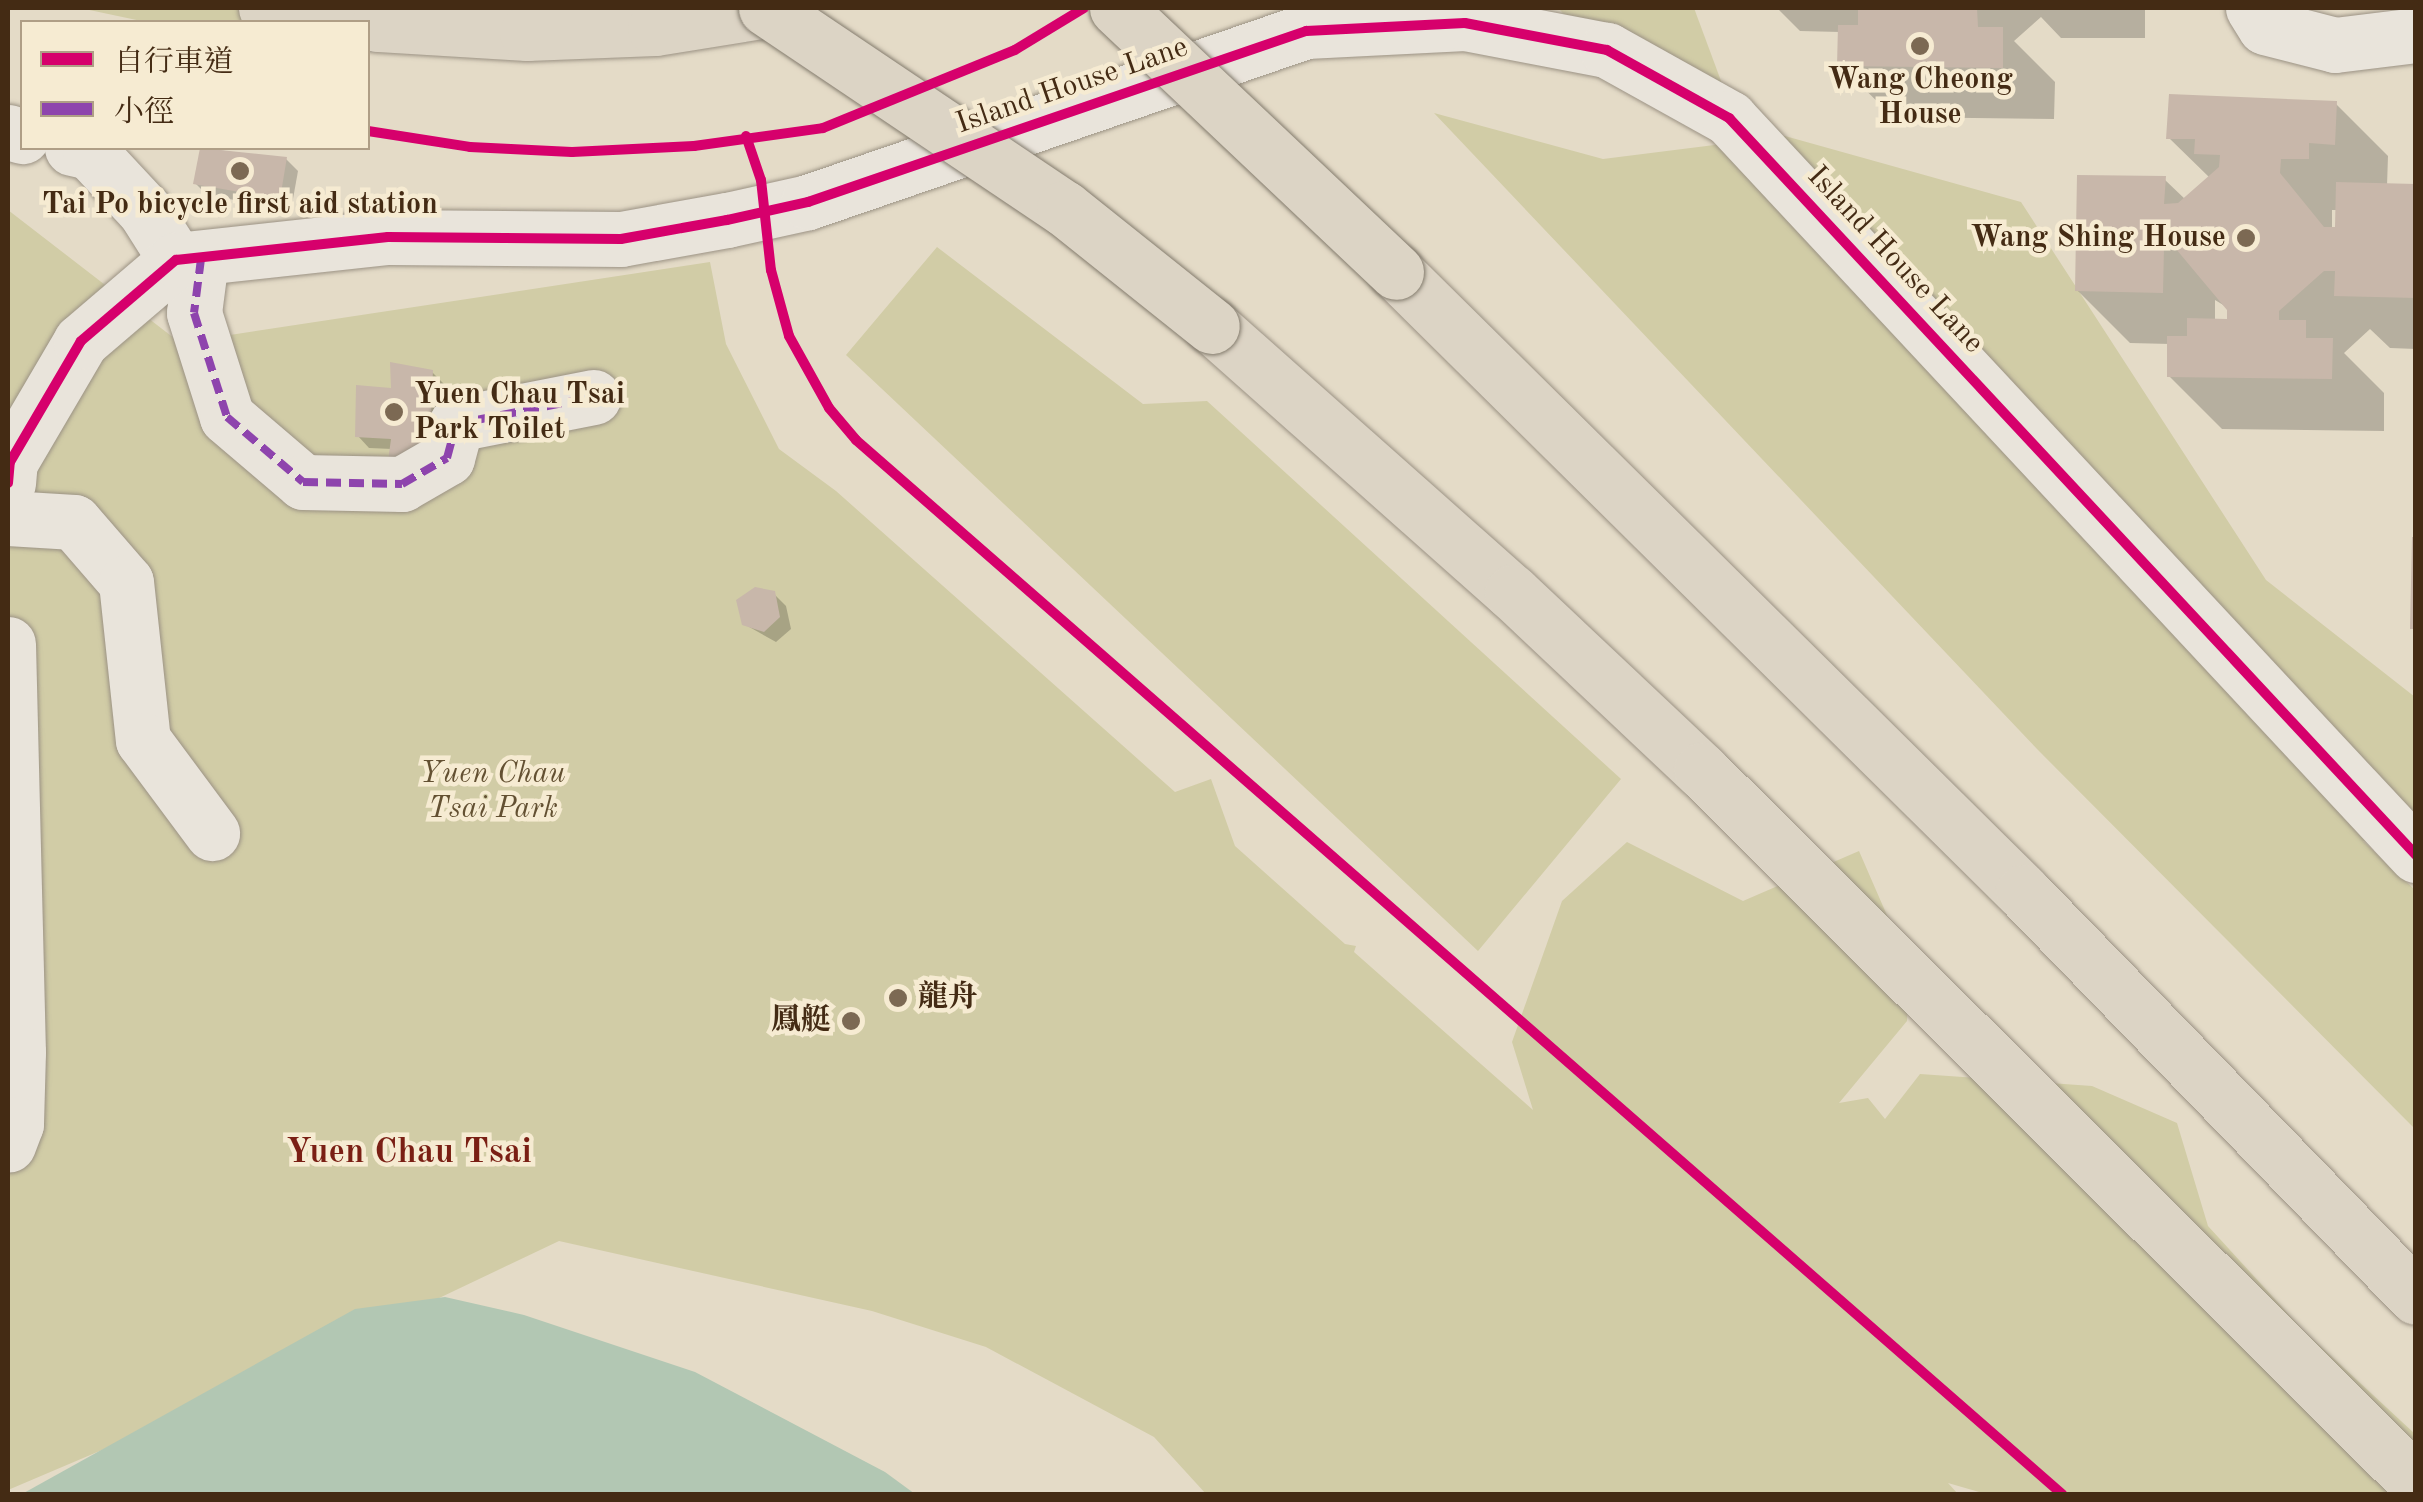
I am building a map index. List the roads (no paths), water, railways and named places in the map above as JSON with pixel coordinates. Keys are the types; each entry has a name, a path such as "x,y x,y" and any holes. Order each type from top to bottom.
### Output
{"highway":[{"path":"266,8 350,20"},
{"path":"766,8 1064,208 1212,326 1701,770 2416,1482"},
{"path":"370,23 527,33 655,28 780,8"},
{"path":"1117,8 1396,272 2022,892 2416,1296"}],"street":[{"path":"2254,8 2265,27 2335,45 2416,36"},
{"name":"Island House Lane","path":"189,260 388,237 622,240 727,220 808,202 1306,31 1465,23 1607,50 1729,118 2416,855"},
{"path":"81,150 90,152 189,260 194,313 227,417 303,482 402,484 447,458 456,424 593,397"},
{"path":"8,483 10,462 81,341 189,260"},
{"path":"8,518 74,522 126,582 143,740 212,833"},
{"path":"8,644 18,1052 16,1124 8,1145"}],"place":[{"name":"Wang Cheong House","path":"1920,46"},
{"name":"Tai Po bicycle first aid station","path":"240,171"},
{"name":"Wang Shing House","path":"2246,238"},
{"name":"Yuen Chau Tsai Park Toilet","path":"394,412"},
{"name":"龍舟","path":"898,998"},
{"name":"鳳艇","path":"851,1021"}],"district":[{"name":"Yuen Chau Tsai","path":"409,1153"}],"park label":[{"name":"Yuen Chau Tsai Park","path":"493,791"}]}
